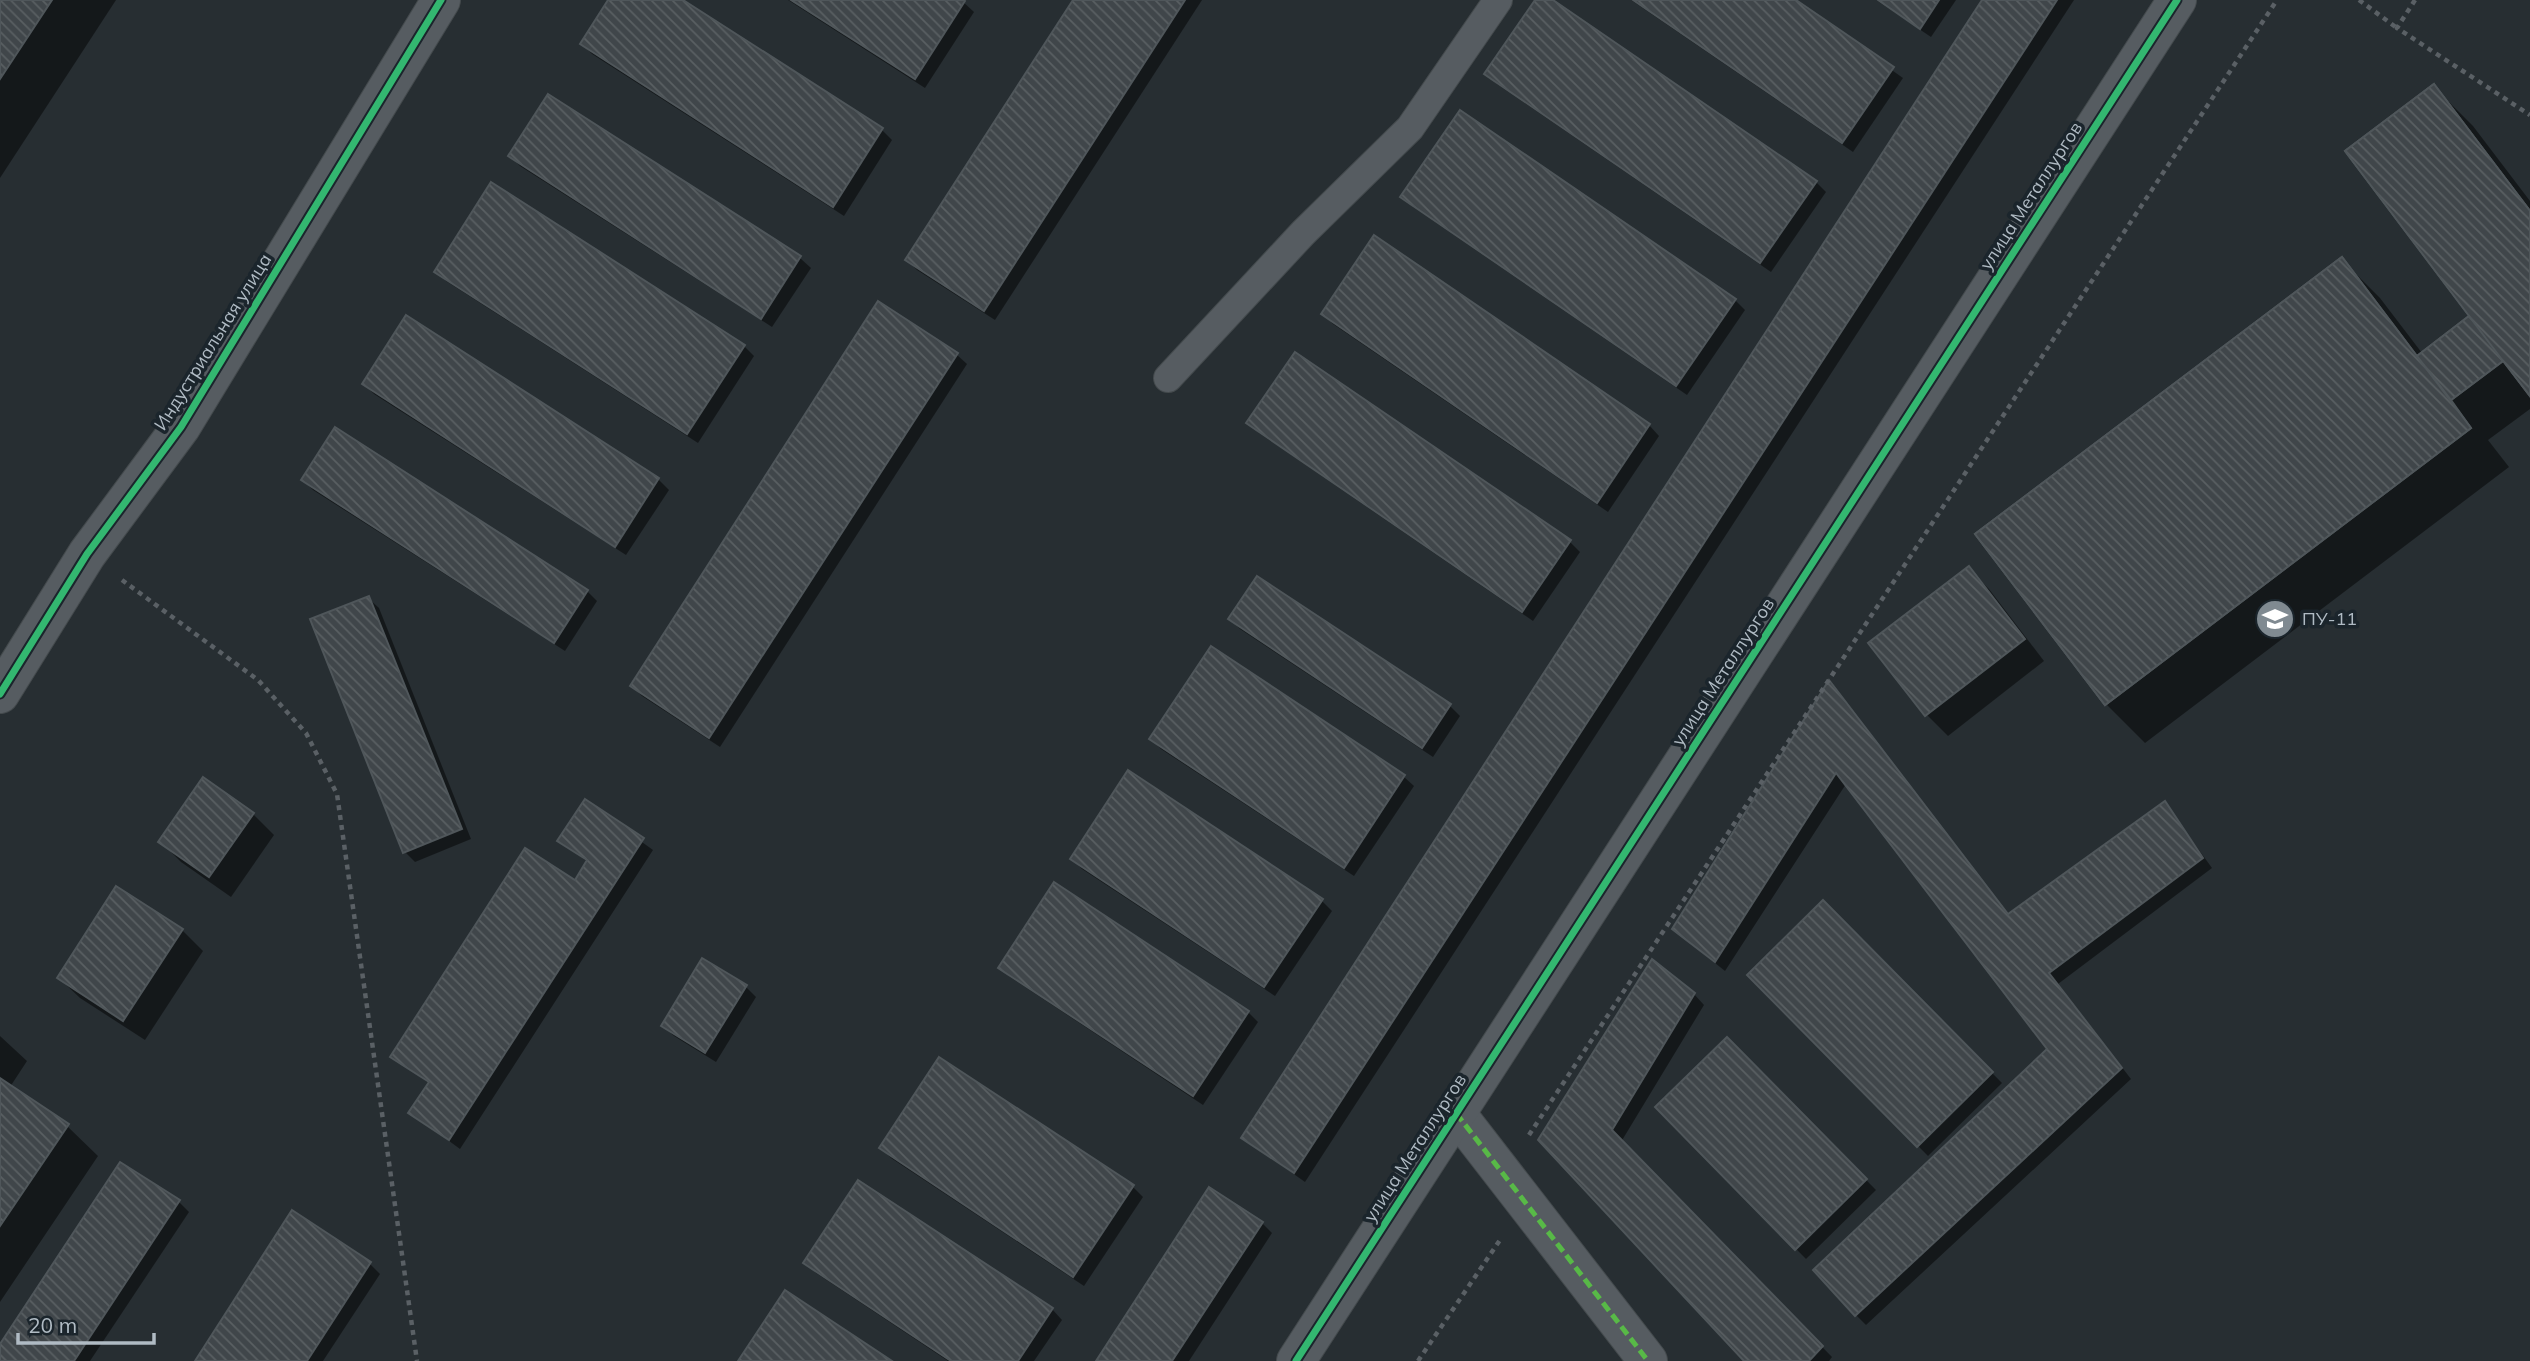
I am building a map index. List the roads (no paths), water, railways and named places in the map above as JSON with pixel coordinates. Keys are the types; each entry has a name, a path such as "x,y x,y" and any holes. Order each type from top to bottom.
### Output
{"street":[{"name":"Индустриальная улица","path":"0,694 87,554 181,427 441,0"},
{"name":"улица Металлургов","path":"1296,1361 2177,0"},
{"path":"1455,1113 1648,1361"}],"lane":[{"path":"1168,377 1303,233 1410,128 1498,0"}],"place":[{"name":"ПУ-11","path":"2275,619"}]}
